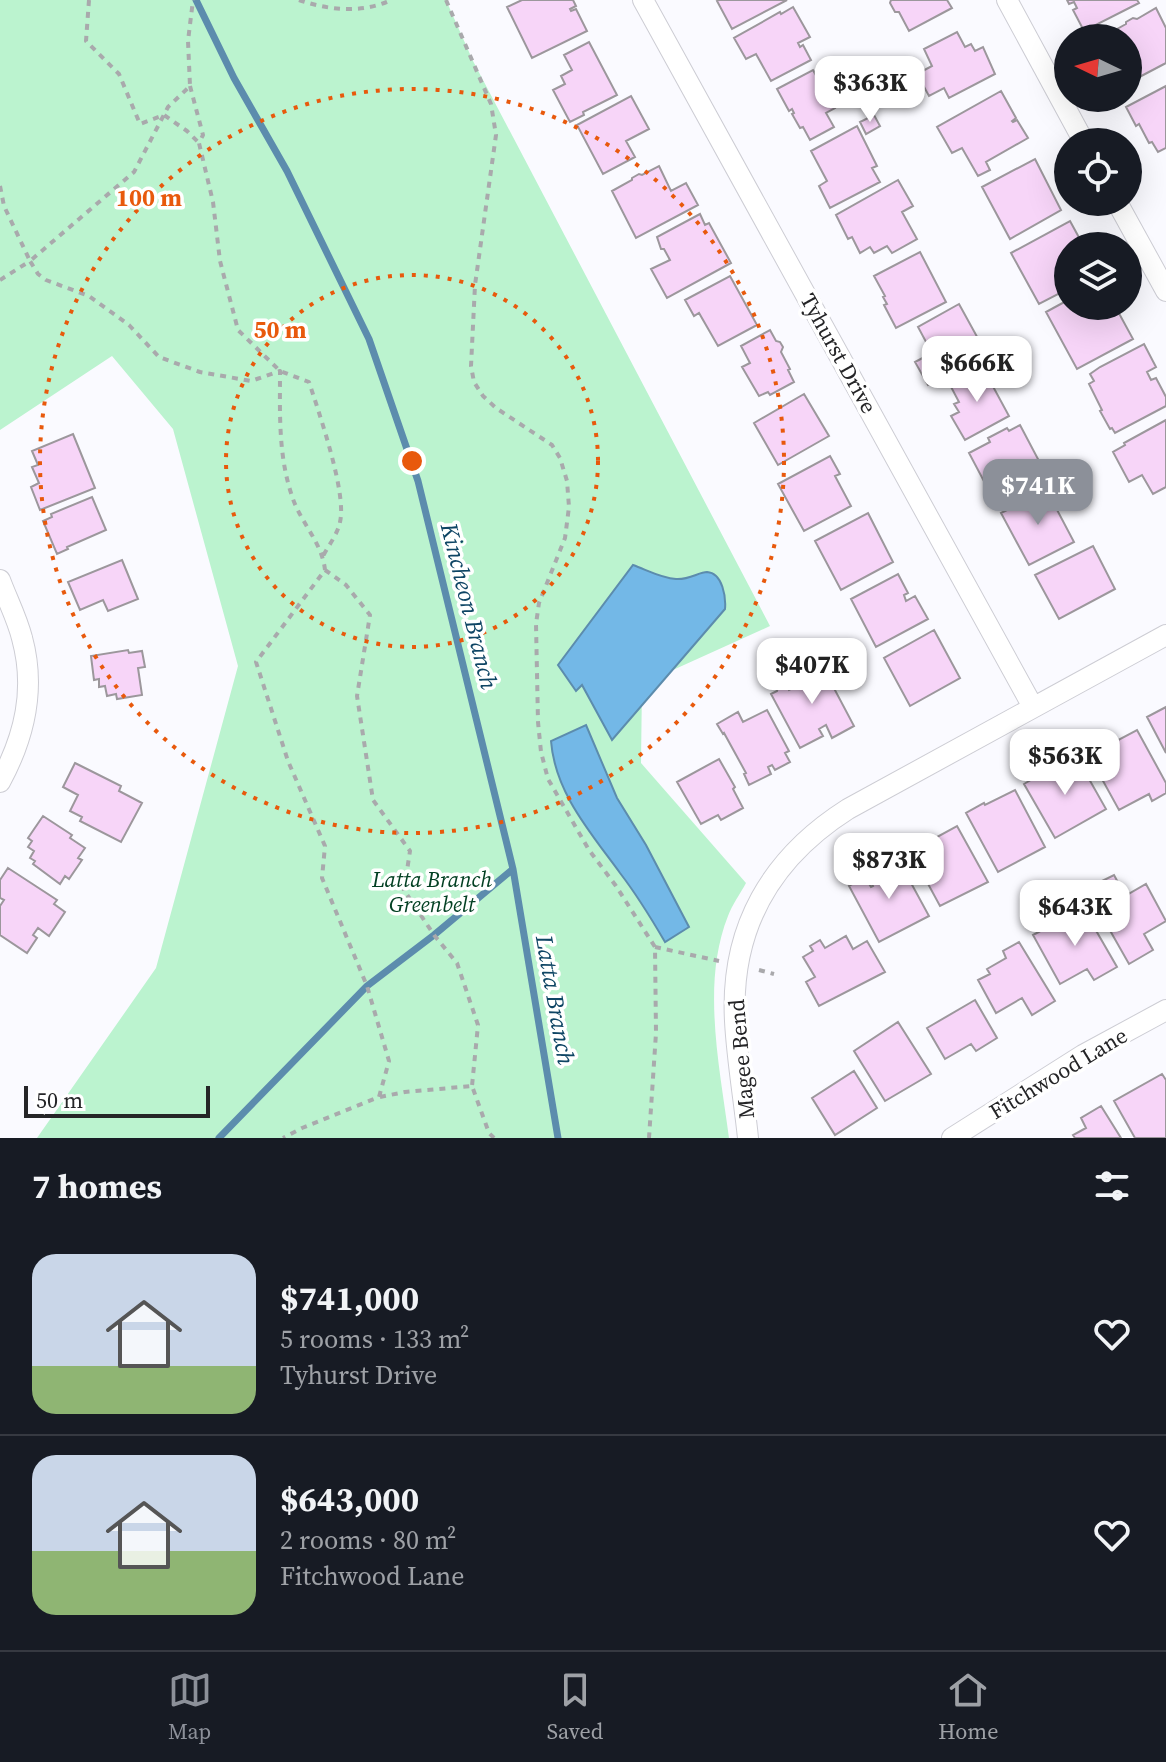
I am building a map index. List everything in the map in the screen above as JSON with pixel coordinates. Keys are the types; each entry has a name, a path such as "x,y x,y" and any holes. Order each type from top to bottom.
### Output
{"street":[{"name":"Tyhurst Drive","path":"643,0 1033,707"},
{"path":"1007,0 1076,128"},
{"path":"1125,216 1166,291"},
{"path":"0,580 21,635 29,686 27,715 21,738 0,782"},
{"name":"Magee Bend","path":"748,1138 735,1021 735,990 745,935 757,904 777,872 797,848 823,825 848,809 1166,635"},
{"name":"Fitchwood Lane","path":"952,1138 1083,1055 1166,1010"}],"path":[{"path":"89,0 86,41 119,74 140,124 164,115"},
{"path":"193,0 188,41 190,86 203,135 199,143"},
{"path":"299,0 326,8 358,9 391,0"},
{"path":"446,0 491,104 496,135 475,285 471,366 474,382 483,396 552,445 567,481 569,507 565,538 539,603 536,624 541,752 548,779 589,850 655,947 656,1033 649,1138"},
{"path":"0,280 30,261 134,172 168,107 190,86"},
{"path":"164,115 199,143 213,202 220,261 238,330 280,371 309,382 342,501 340,524 323,556"},
{"path":"0,186 4,206 38,274 89,296 129,325 159,357 200,372 251,381 280,371"},
{"path":"280,371 280,439 292,496 323,556 325,570 256,662 288,761 325,846 322,878 367,986 385,1046 389,1061 379,1097"},
{"path":"325,570 346,585 370,615 357,696 373,800 410,851 404,890 457,963 478,1025 472,1086 489,1133 494,1138"},
{"path":"283,1138 379,1097 472,1086"}],"green space":[{"name":"Latta Branch Greenbelt","path":"0,0 446,0 473,61 770,626 642,684 641,763 746,883 728,916 720,942 714,998 729,1138 37,1138 156,968 238,666 173,429 112,356 0,430"}],"water":[{"path":"633,565 676,579 712,573 720,581 725,609 612,740 582,685 576,691 558,665"},
{"path":"586,725 617,798 646,845 689,927 665,942 638,898 576,812 559,778 551,741"}],"building":[{"path":"522,0 573,0 576,6 570,9 576,9 587,31 532,58 507,7"},
{"path":"719,0 787,0 732,29"},
{"path":"891,0 947,0 952,8 909,31 899,12 895,12"},
{"path":"1067,0 1137,0 1139,3 1098,24 1080,24 1073,10 1077,8 1074,2 1069,4"},
{"path":"793,7 810,37 798,43 800,47 803,45 811,60 771,81 756,54 746,59 734,38"},
{"path":"1156,8 1166,28 1166,63 1142,76 1142,24 1126,24 1133,18 1137,19"},
{"path":"957,32 965,47 971,44 975,51 983,47 995,74 949,98 944,88 929,96 917,74 932,66 924,49"},
{"path":"589,42 617,95 570,122 553,90 565,84 561,76 572,70 564,55"},
{"path":"813,70 823,88 826,86 835,108 826,113 834,127 810,140 777,89"},
{"path":"1166,86 1166,148 1158,152 1129,112 1142,112 1142,99"},
{"path":"1001,91 1016,118 1012,121 1017,120 1028,138 986,162 990,170 978,176 962,148 952,153 937,127"},
{"path":"631,96 649,129 626,141 635,157 603,174 577,125"},
{"path":"874,115 880,126 866,134 860,122"},
{"path":"857,126 877,166 872,168 880,182 830,208 819,186 827,181 811,151"},
{"path":"1035,159 1054,196 1054,214 1010,239 982,187"},
{"path":"659,166 671,191 686,183 698,205 636,238 612,191"},
{"path":"898,180 913,206 902,212 917,239 892,253 887,246 874,253 870,247 860,253 852,237 848,239 836,215"},
{"path":"700,214 705,225 709,223 731,263 667,298 651,269 670,260 661,249 657,237"},
{"path":"1070,221 1076,232 1054,232 1054,296 1039,304 1011,253"},
{"path":"920,252 946,302 896,328 874,276"},
{"path":"730,276 757,325 718,346 699,313 694,316 685,300"},
{"path":"959,304 986,353 928,385 915,362 932,353 918,327"},
{"path":"1054,308 1054,320 1123,320 1133,339 1077,369 1046,312"},
{"path":"770,330 783,347 781,352 794,382 770,395 768,392 759,396 742,367 750,363 741,346"},
{"path":"1144,344 1156,367 1147,372 1151,380 1156,378 1166,397 1166,406 1115,433 1100,411 1089,384 1094,381 1090,374"},
{"path":"983,368 1009,416 965,440 951,416 959,412 954,404 959,402 950,385"},
{"path":"804,394 829,436 778,465 754,423"},
{"path":"1166,420 1166,487 1153,494 1142,475 1129,482 1113,452"},
{"path":"1020,425 1048,478 996,504 969,453 990,442 988,438"},
{"path":"73,434 95,488 40,510 31,487 39,483 32,467 38,465 32,451"},
{"path":"830,456 840,474 835,476 851,506 804,531 778,484"},
{"path":"1050,489 1058,504 1055,506 1074,542 1029,565 1001,513"},
{"path":"92,497 106,530 57,554 43,521 52,517 51,514"},
{"path":"868,513 893,562 841,590 815,541"},
{"path":"1093,546 1115,589 1059,619 1035,575"},
{"path":"122,560 138,599 108,611 103,600 80,610 68,582"},
{"path":"898,574 908,593 904,595 906,601 915,596 928,619 876,647 851,599"},
{"path":"934,630 960,678 910,706 884,658"},
{"path":"128,650 129,653 142,651 145,667 138,668 142,695 117,699 116,694 107,696 105,686 99,687 99,679 94,680 91,656"},
{"path":"818,658 854,726 832,738 826,725 819,729 823,736 800,748 771,694 782,684 789,690 805,682 798,669"},
{"path":"1166,707 1166,753 1147,717"},
{"path":"767,710 789,751 785,753 790,762 775,770 772,765 768,767 771,774 749,785 746,773 717,724 738,712 743,722"},
{"path":"1137,730 1166,783 1166,793 1152,801 1149,794 1119,810 1086,750 1105,740 1109,745"},
{"path":"1076,756 1106,809 1055,838 1024,784 1046,771 1050,777 1057,772 1055,769"},
{"path":"719,759 743,808 721,820 718,815 701,824 677,782"},
{"path":"75,763 121,786 119,791 142,803 121,842 80,821 82,817 70,811 78,795 63,787"},
{"path":"1015,790 1045,847 998,872 966,813"},
{"path":"43,816 72,835 70,838 85,848 78,858 82,860 69,879 65,876 60,884 33,864 35,861 30,858 34,851 28,847 32,841 28,838"},
{"path":"957,826 988,882 940,906 908,847 926,837 928,842"},
{"path":"898,859 929,916 879,942 849,886 865,877 873,886 868,877 873,874 872,871"},
{"path":"8,868 57,900 54,904 65,912 49,936 38,928 33,935 37,938 27,953 0,935 0,906 4,900 0,898 0,880"},
{"path":"1114,875 1121,888 1109,894 1102,881"},
{"path":"1146,884 1166,921 1144,934 1153,950 1129,964 1099,911"},
{"path":"1083,908 1117,967 1094,980 1087,969 1060,984 1033,935"},
{"path":"846,936 853,949 867,941 885,972 819,1006 806,982 815,977 803,957 813,951 810,946 820,940 825,948"},
{"path":"1019,942 1055,1001 1032,1015 1022,998 996,1013 978,980 990,974 987,969 1006,958 1003,951"},
{"path":"975,1000 997,1038 976,1051 971,1044 945,1059 927,1028"},
{"path":"898,1022 931,1074 885,1101 854,1051"},
{"path":"854,1071 877,1108 835,1135 812,1098"},
{"path":"1162,1074 1166,1080 1166,1138 1135,1138 1114,1101"},
{"path":"1101,1106 1121,1138 1075,1138 1073,1135 1086,1128 1081,1118"}],"waterway":[{"name":"Kincheon Branch","path":"196,0 234,78 287,171 369,339 418,481 513,869 367,986 219,1138"},
{"name":"Latta Branch","path":"513,869 558,1138"}]}
